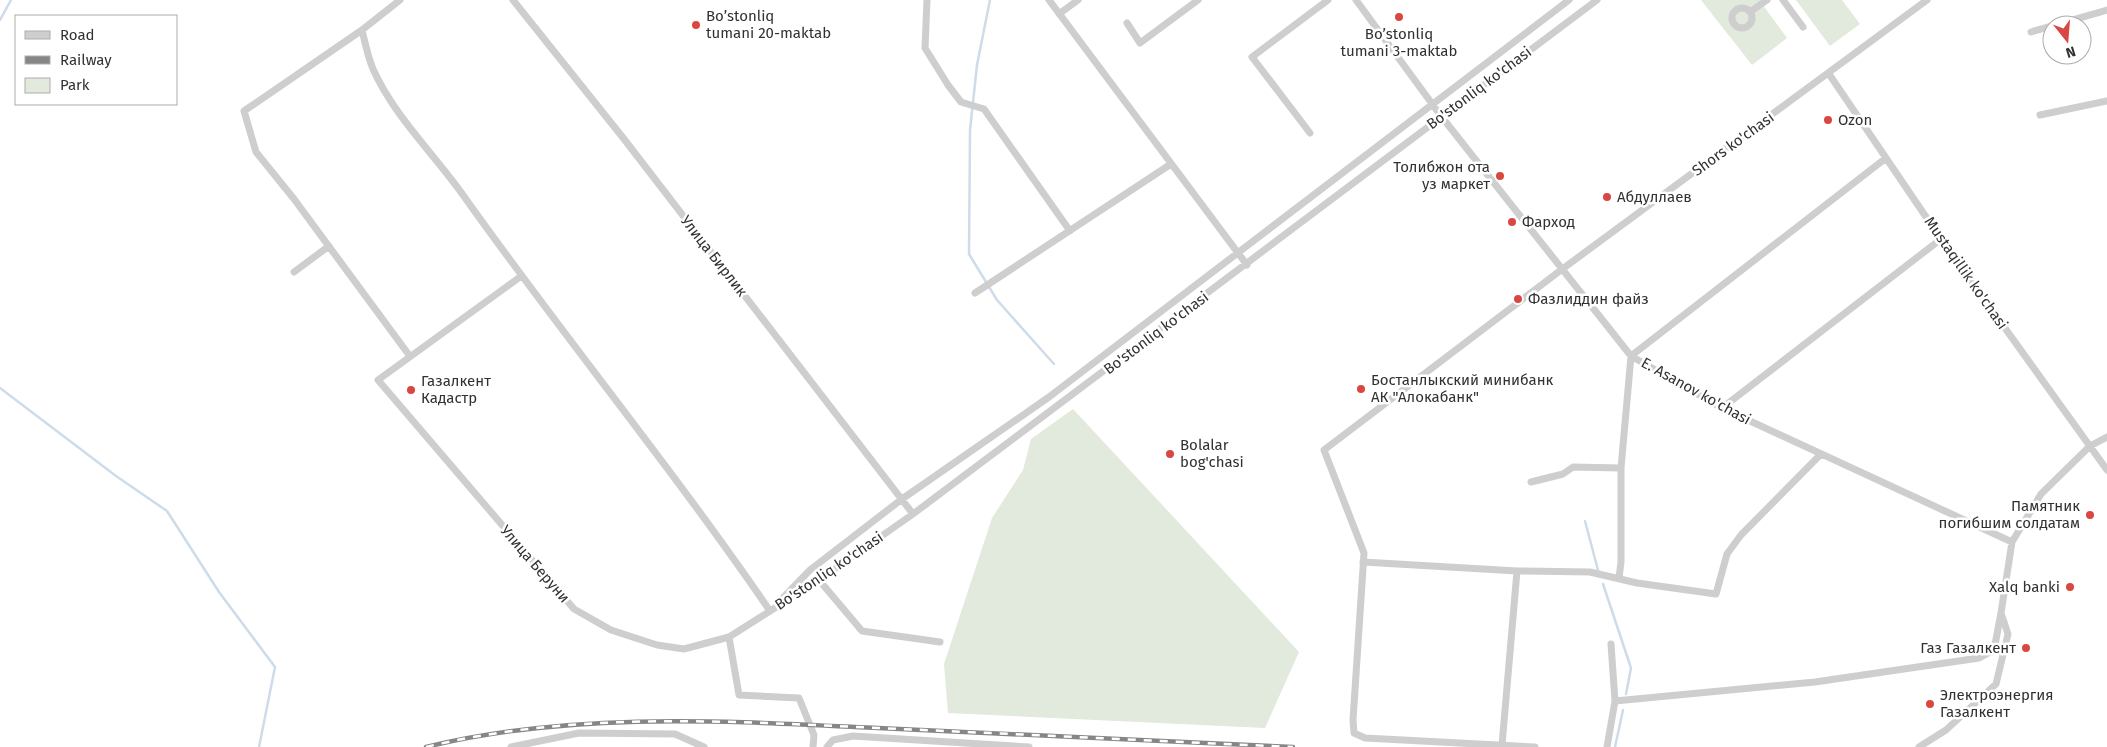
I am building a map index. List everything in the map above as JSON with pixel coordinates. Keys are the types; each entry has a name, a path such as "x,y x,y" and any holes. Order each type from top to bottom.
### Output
{"street":[{"path":"400,0 362,30 244,111 256,152 329,246 409,355 520,277"},
{"name":"Улица Бирлик","path":"513,0 624,139 913,514"},
{"path":"927,0 925,48 961,102 984,109 1070,231"},
{"path":"1048,0 1247,264"},
{"path":"1059,14 1078,0"},
{"path":"1126,23 1140,43 1198,0"},
{"path":"1310,133 1252,57 1328,0"},
{"name":"E. Asanov ko'chasi","path":"1356,0 1433,106 1631,356 1722,408 2012,542"},
{"name":"Bo'stonliq ko'chasi","path":"770,611 810,570 902,499 1049,397 1433,106 1569,0"},
{"name":"Bo'stonliq ko'chasi","path":"770,611 819,580 913,514 1597,0"},
{"path":"1750,12 1766,0"},
{"path":"1783,0 1803,27"},
{"name":"Shors ko'chasi","path":"1363,562 1364,553 1324,450 1561,270 1927,0"},
{"path":"2031,32 2107,10"},
{"path":"362,30 374,70 388,96 440,164 520,277 717,533 770,611"},
{"name":"Mustaqillik ko'chasi","path":"1829,74 1942,239 2107,470"},
{"path":"2040,115 2107,101"},
{"path":"1619,578 1622,562 1621,468 1631,356 1886,158"},
{"path":"977,291 1171,164"},
{"path":"1722,408 1942,239"},
{"path":"294,272 329,246"},
{"name":"Улица Беруни","path":"409,355 378,380 574,609 611,630 656,645 684,649 729,637 770,611"},
{"path":"1615,701 1815,682 1979,658 1994,650 2012,542 2041,494 2090,446 2107,437"},
{"path":"1535,747 1365,738 1354,733 1352,720 1363,562 1517,571 1590,572 1637,584 1716,594 1728,554 1741,535 1821,454"},
{"path":"1531,482 1563,474 1573,467 1621,468"},
{"path":"1502,745 1517,571"},
{"path":"819,580 862,631 940,642"},
{"path":"1920,747 1946,730 1996,684 2008,634 2001,613"},
{"path":"729,637 739,695 799,698 814,735 814,747"},
{"path":"1608,747 1615,701 1611,644"},
{"path":"512,747 579,733 674,734 704,747"},
{"path":"827,747 833,740 853,736 1029,747"}],"green space":[{"path":"1701,0 1761,0 1787,38 1752,65"},
{"path":"1796,0 1842,0 1860,24 1830,46"},
{"path":"1073,409 1299,652 1265,728 948,713 944,664 992,518 1023,470 1031,439"}],"waterway":[{"path":"0,20 11,0"},
{"path":"990,0 977,65 970,130 969,254 997,300 1054,364"},
{"path":"0,388 116,476 167,511 219,592 275,667 259,747"},
{"path":"1585,521 1598,570"},
{"path":"1603,584 1631,668 1626,694"},
{"path":"1615,747 1623,710"}],"railway":[{"path":"426,747 538,728 594,723 651,721 764,723 1293,747"}],"place":[{"name":"Bo’stonliq tumani 3-maktab","path":"1399,17"},
{"name":"Bo’stonliq tumani 20-maktab","path":"696,25"},
{"name":"Ozon","path":"1828,120"},
{"name":"Толибжон ота уз маркет","path":"1500,176"},
{"name":"Абдуллаев","path":"1607,197"},
{"name":"Фарход","path":"1512,222"},
{"name":"Фазлиддин файз","path":"1518,299"},
{"name":"Бостанлыкский минибанк АК \"Алокабанк\"","path":"1361,389"},
{"name":"Газалкент Кадастр","path":"411,390"},
{"name":"Bolalar bog'chasi","path":"1170,454"},
{"name":"Памятник погибшим солдатам","path":"2090,515"},
{"name":"Xalq banki","path":"2070,587"},
{"name":"Газ Газалкент","path":"2026,648"},
{"name":"Электроэнергия Газалкент","path":"1930,704"}]}
